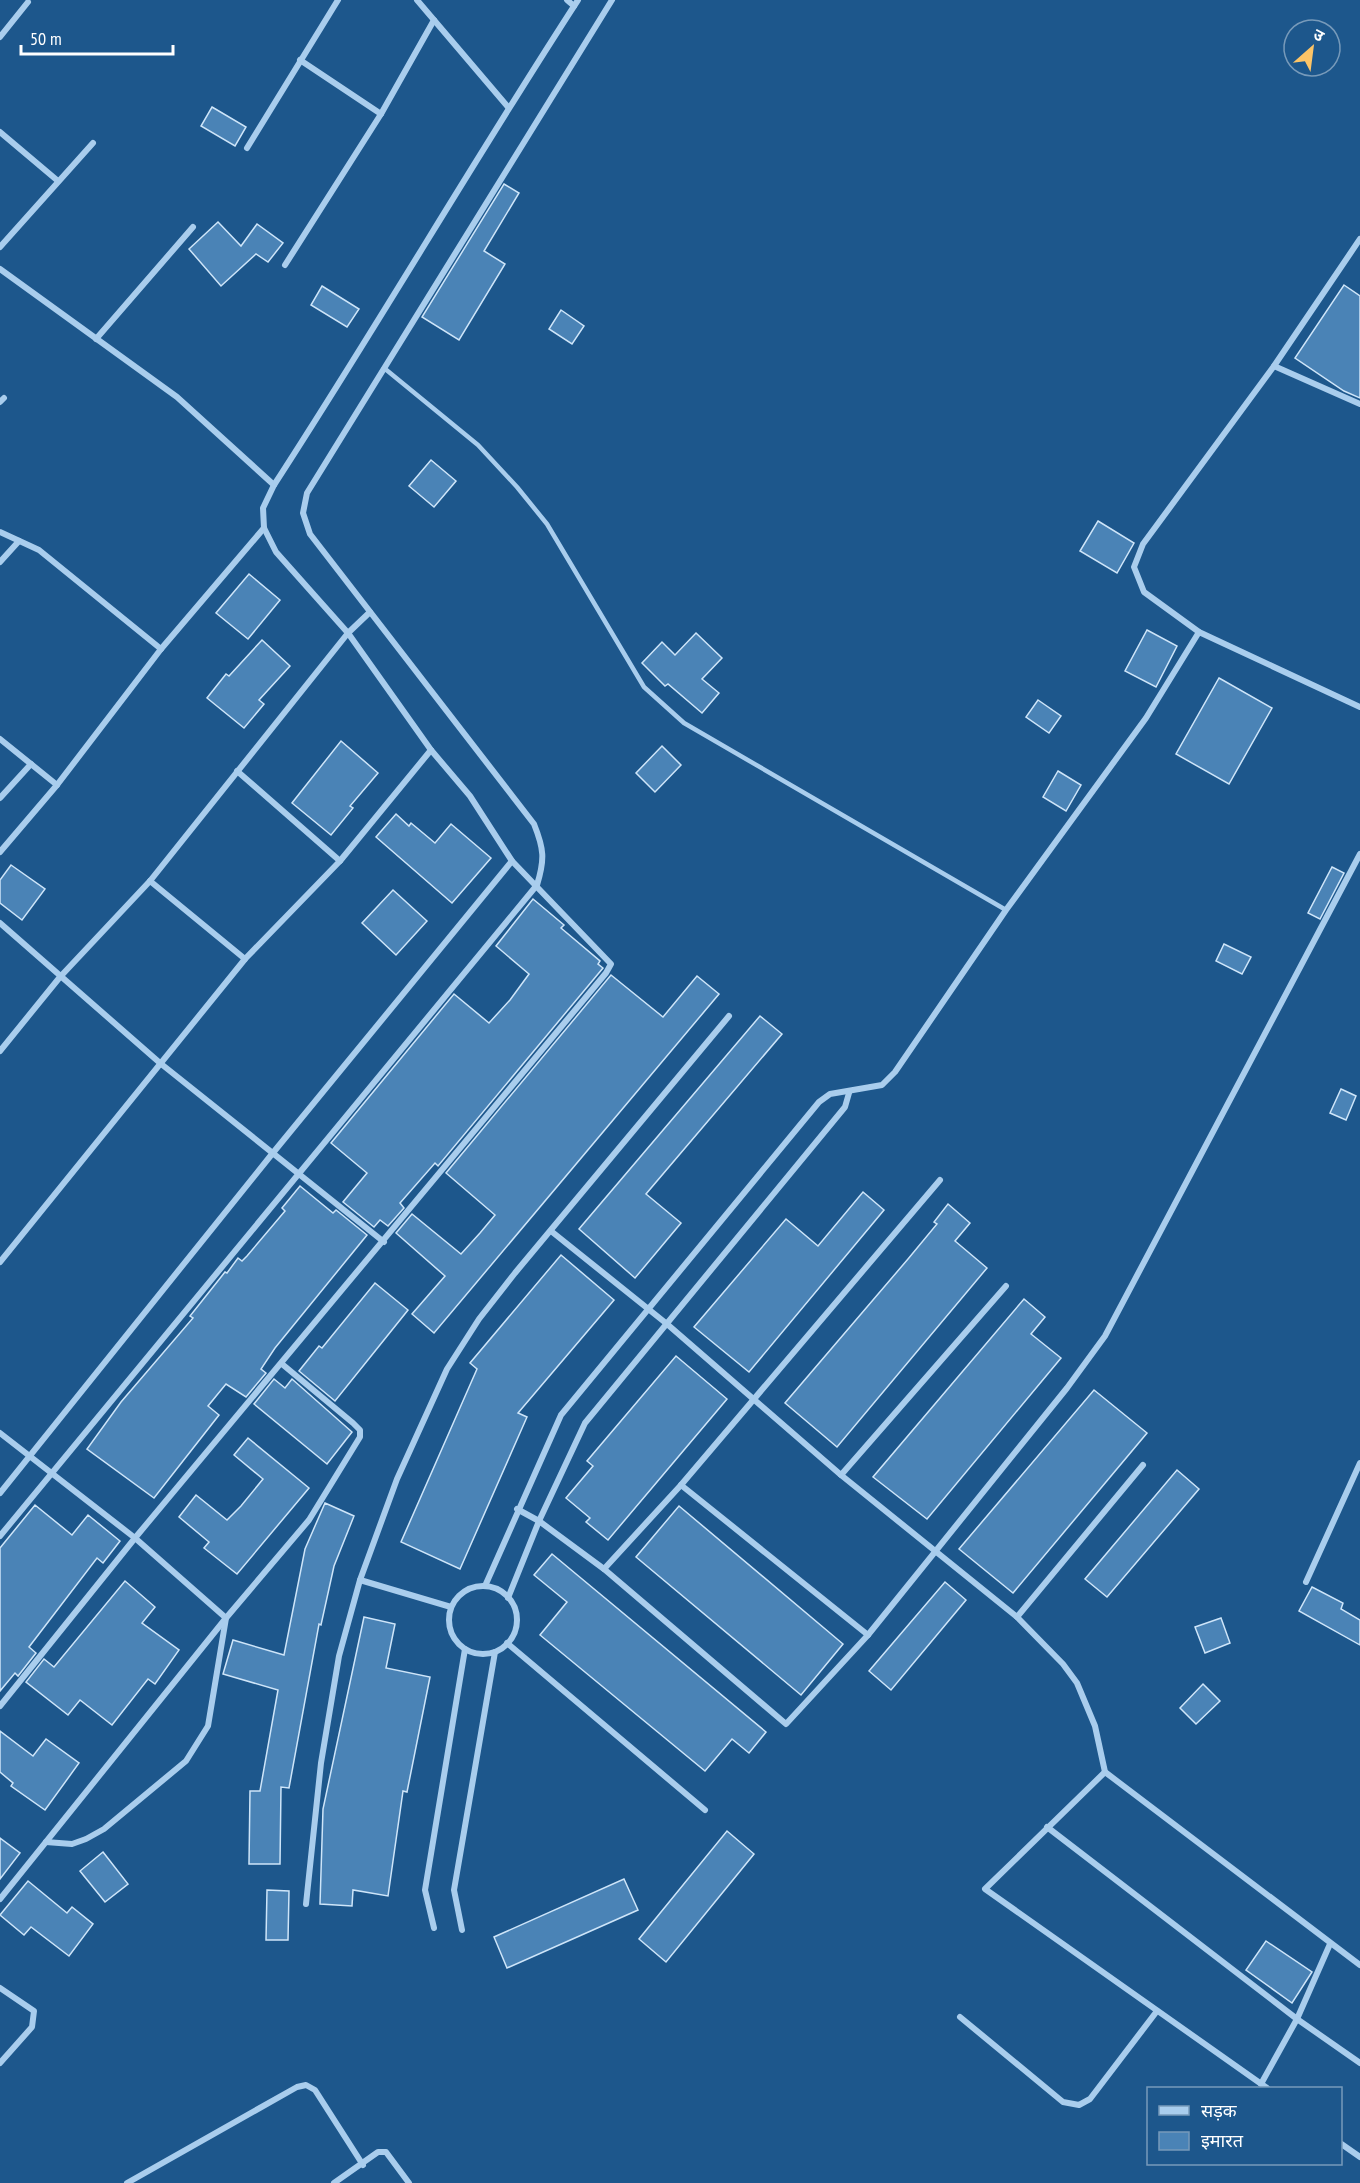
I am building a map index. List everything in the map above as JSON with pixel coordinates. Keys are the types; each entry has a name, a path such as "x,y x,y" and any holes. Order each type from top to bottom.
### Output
{"street":[{"path":"247,148 338,0"},
{"path":"417,0 508,107"},
{"path":"0,1706 135,1538 606,973 610,964 605,956 513,861 470,796 431,750 348,633 276,552 264,528 263,508 274,485 359,355 508,107 576,3 567,0"},
{"path":"0,1536 537,885 543,865 543,846 534,824 310,534 303,513 307,493 612,0"},
{"path":"0,37 28,2"},
{"path":"285,264 381,114 435,20"},
{"path":"300,60 381,114"},
{"path":"0,132 58,181"},
{"path":"0,247 93,143"},
{"path":"96,339 193,227"},
{"path":"1360,238 1274,366 1143,544 1134,567 1144,591 1199,632 1360,707"},
{"path":"0,269 177,397 274,485"},
{"path":"1274,366 1360,404"},
{"path":"0,852 57,785 160,649 264,528"},
{"path":"0,532 39,550 160,649"},
{"path":"0,562 19,541"},
{"path":"0,1050 60,977 150,881 348,633 370,612"},
{"path":"485,1586 517,1509 561,1415 805,1117 830,1094 849,1093 882,1085 895,1072 1006,910 1146,718 1199,632"},
{"path":"0,739 57,785"},
{"path":"0,1262 245,959 340,861 431,750"},
{"path":"0,798 31,764"},
{"path":"237,771 340,861"},
{"path":"517,1509 539,1521 604,1569 786,1724 868,1635 1060,1397 1105,1336 1360,854"},
{"path":"0,1493 31,1458 272,1154 513,861"},
{"path":"150,881 245,959"},
{"path":"0,923 160,1062 384,1242"},
{"path":"306,1904 321,1763 339,1656 360,1581 397,1479 447,1369 479,1319 729,1016"},
{"path":"508,1598 539,1521 585,1423 845,1107 849,1093"},
{"path":"604,1569 681,1485 940,1180"},
{"path":"551,1231 648,1308 841,1475 1017,1617 1063,1664 1077,1683 1095,1726 1105,1772 1360,1965"},
{"path":"841,1475 1006,1286"},
{"path":"0,1899 226,1617 309,1520 360,1437 360,1430 353,1423 282,1364"},
{"path":"0,1433 135,1538 226,1617"},
{"path":"1306,1582 1360,1463"},
{"path":"1017,1617 1143,1465"},
{"path":"681,1485 868,1635"},
{"path":"360,1581 451,1607"},
{"path":"485,1586 498,1590 508,1598 515,1609 517,1621 514,1633 507,1643 495,1652 481,1654 465,1649 454,1638 448,1623 451,1607 464,1591 485,1586"},
{"path":"46,1842 72,1844 104,1829 186,1761 208,1726 226,1617"},
{"path":"507,1643 705,1810"},
{"path":"434,1928 425,1890 465,1649"},
{"path":"462,1930 454,1890 495,1652"},
{"path":"1105,1772 985,1889 1264,2086 1298,2019 1330,1944"},
{"path":"1047,1827 1298,2019 1360,2063"},
{"path":"0,1988 34,2011 32,2027 0,2063"},
{"path":"960,2017 1056,2097 1063,2102 1079,2105 1090,2099 1157,2011"},
{"path":"127,2183 297,2087 306,2085 315,2090 363,2165"},
{"path":"1342,2144 1360,2157"},
{"path":"334,2183 363,2165 378,2152 386,2152 409,2183"}],"lane":[{"path":"384,368 478,445 517,487 548,524 644,687 684,723 1006,910"}],"building":[{"path":"212,107 246,127 235,146 201,126"},
{"path":"504,184 519,193 484,251 505,264 459,340 422,317"},
{"path":"218,222 241,246 257,224 283,243 268,262 256,254 221,286 189,249"},
{"path":"1344,285 1360,296 1360,398 1344,391 1295,358"},
{"path":"322,286 359,309 347,327 311,305"},
{"path":"561,310 584,326 572,344 549,329"},
{"path":"431,460 456,481 434,507 409,486"},
{"path":"1098,521 1134,543 1117,573 1080,551"},
{"path":"249,574 280,600 248,639 216,613"},
{"path":"1147,630 1177,646 1156,687 1125,671"},
{"path":"696,633 722,658 702,679 719,693 702,713 668,684 665,686 642,663 662,642 675,655"},
{"path":"262,640 290,666 259,700 264,704 244,728 207,698 226,674 229,676"},
{"path":"1219,678 1272,708 1229,784 1176,754"},
{"path":"1038,700 1061,716 1049,733 1026,717"},
{"path":"341,741 378,773 350,806 353,808 331,835 292,803"},
{"path":"662,746 681,765 655,792 636,773"},
{"path":"1058,771 1081,785 1066,811 1043,797"},
{"path":"396,814 409,826 411,823 435,843 451,824 491,858 452,903 376,837"},
{"path":"11,865 45,889 22,920 0,903 0,880"},
{"path":"1332,867 1344,873 1320,919 1308,913"},
{"path":"393,890 427,921 396,955 362,923"},
{"path":"533,899 564,925 561,928 600,961 598,964 603,968 438,1166 435,1163 400,1203 404,1208 388,1226 380,1220 374,1227 343,1202 367,1173 331,1143 454,994 489,1023 510,1000 529,974 496,946"},
{"path":"1224,944 1251,957 1242,974 1216,961"},
{"path":"611,975 663,1017 697,976 719,994 434,1333 412,1314 445,1276 396,1233 412,1214 461,1254 495,1215 446,1173"},
{"path":"760,1016 782,1034 646,1194 681,1223 635,1278 579,1229"},
{"path":"1341,1089 1356,1096 1346,1120 1330,1113"},
{"path":"300,1186 333,1213 336,1210 367,1235 275,1348 261,1369 266,1373 246,1397 226,1384 208,1406 219,1415 154,1498 87,1449 121,1402 193,1318 190,1316 225,1272 227,1273 238,1258 242,1261 247,1256 285,1211 282,1208"},
{"path":"863,1192 884,1210 749,1372 694,1327 786,1219 818,1246"},
{"path":"948,1204 970,1223 955,1241 987,1268 837,1447 785,1403 937,1224 934,1222"},
{"path":"561,1255 614,1300 518,1413 527,1417 460,1569 401,1542 477,1369 470,1363"},
{"path":"375,1283 408,1310 335,1401 299,1371 319,1346 322,1348"},
{"path":"1024,1299 1045,1317 1031,1334 1061,1358 927,1519 873,1477"},
{"path":"676,1356 727,1399 608,1540 586,1522 590,1518 566,1498 593,1466 587,1461"},
{"path":"274,1379 285,1388 292,1379 352,1432 327,1464 254,1404"},
{"path":"1094,1390 1147,1433 1013,1593 959,1549"},
{"path":"248,1438 309,1488 237,1574 204,1548 209,1542 179,1517 196,1495 227,1520 241,1506 263,1479 234,1455"},
{"path":"1177,1470 1199,1489 1107,1597 1085,1579"},
{"path":"325,1503 354,1516 334,1566 321,1625 319,1624 289,1788 281,1787 280,1864 249,1864 250,1791 260,1791 278,1690 223,1674 233,1640 284,1655 305,1549"},
{"path":"35,1505 72,1535 88,1515 120,1541 103,1563 97,1558 29,1647 36,1653 18,1676 15,1673 0,1691 0,1548"},
{"path":"679,1506 843,1644 801,1695 636,1557"},
{"path":"552,1554 766,1732 749,1753 732,1739 705,1771 540,1635 567,1602 534,1575"},
{"path":"125,1581 155,1607 142,1623 179,1650 155,1684 148,1679 112,1725 80,1700 68,1715 26,1682 44,1659 54,1667"},
{"path":"945,1582 966,1600 891,1690 869,1671"},
{"path":"1312,1587 1343,1603 1341,1609 1360,1620 1360,1645 1299,1611"},
{"path":"364,1617 395,1624 386,1668 430,1677 407,1792 403,1791 388,1896 353,1890 352,1906 320,1904 323,1809"},
{"path":"1221,1618 1230,1643 1205,1653 1195,1627"},
{"path":"1203,1684 1220,1701 1196,1724 1180,1708"},
{"path":"0,1731 33,1756 46,1739 79,1763 45,1810 11,1786 13,1783 0,1772"},
{"path":"727,1831 754,1854 666,1962 639,1939"},
{"path":"0,1838 20,1853 0,1879"},
{"path":"103,1852 128,1884 105,1902 80,1871"},
{"path":"624,1879 638,1910 507,1968 494,1937"},
{"path":"28,1881 67,1913 72,1907 93,1924 69,1956 31,1927 24,1935 0,1915"},
{"path":"267,1890 289,1891 288,1940 266,1940"},
{"path":"1266,1941 1312,1972 1292,2003 1246,1970"}]}
